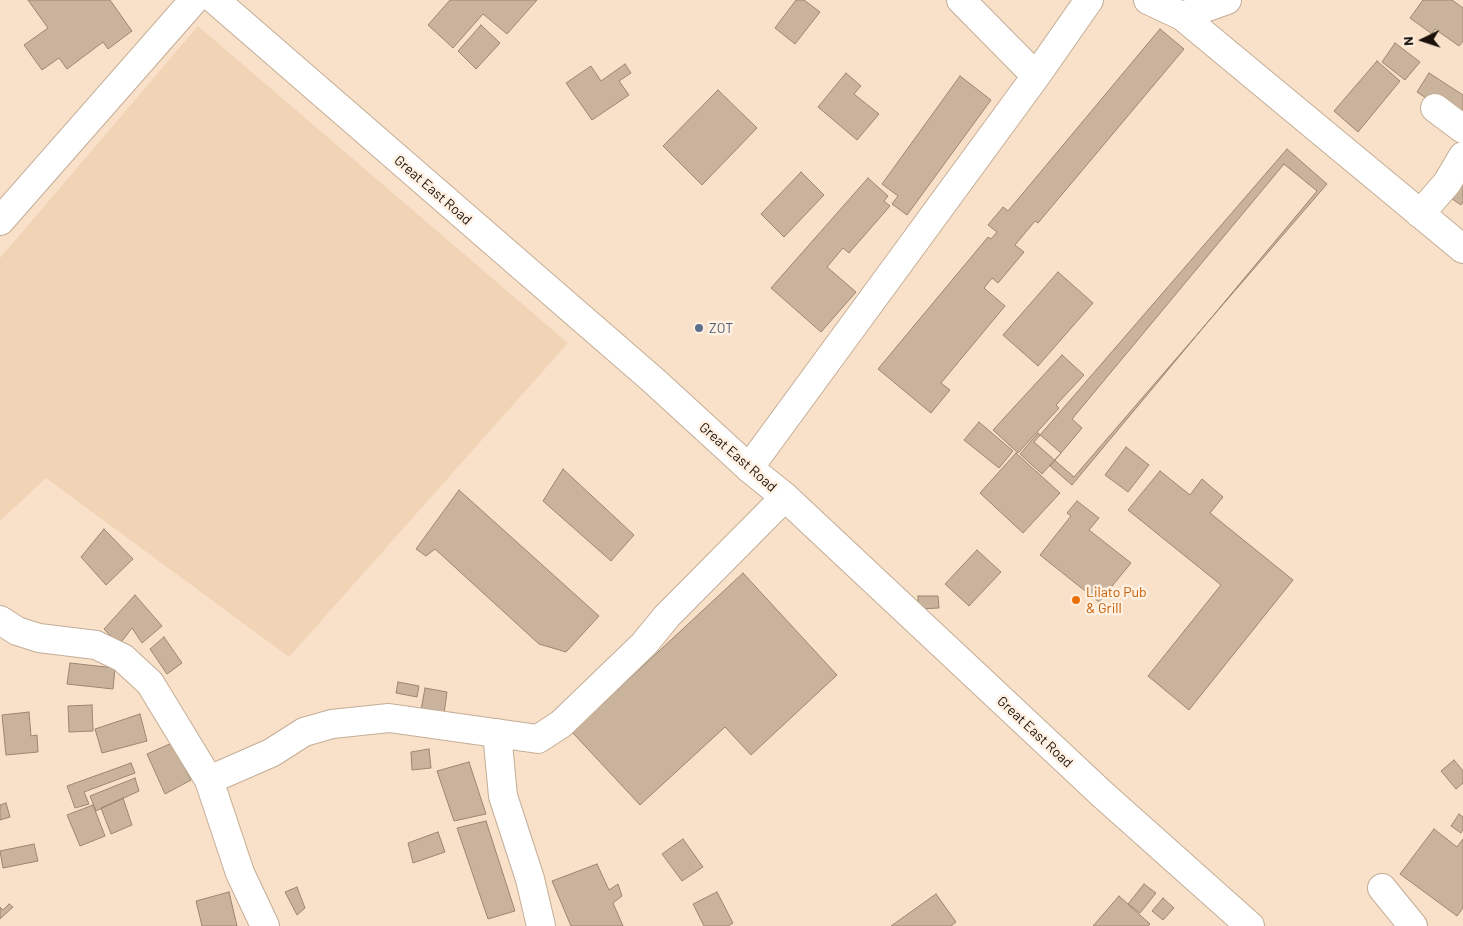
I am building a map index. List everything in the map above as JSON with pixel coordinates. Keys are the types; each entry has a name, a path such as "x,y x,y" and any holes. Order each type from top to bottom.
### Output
{"main road":[{"path":"0,221 194,0"},
{"name":"Great East Road","path":"215,0 653,380 749,468 785,497 1102,794 1250,926"},
{"path":"961,0 1036,76"},
{"path":"749,468 1036,76 1089,0"},
{"path":"1148,0 1182,16 1463,249"},
{"path":"1182,16 1228,0"},
{"path":"1435,108 1463,129"},
{"path":"1420,214 1447,183 1463,156"},
{"path":"209,780 271,753 304,732 332,724 390,718 538,739 561,724 644,644 667,616 785,497"},
{"path":"0,620 17,631 40,638 96,646 123,658 150,683 209,780 240,873 265,926"},
{"path":"497,733 503,796 530,879 541,926"},
{"path":"1382,888 1413,926"}],"shaded area":[{"path":"198,26 568,343 289,657 46,478 0,521 0,258"}],"building":[{"path":"28,0 110,0 132,31 108,49 103,42 67,69 59,58 42,70 24,45 48,28"},
{"path":"450,0 537,0 507,34 483,14 453,48 428,25"},
{"path":"796,0 804,0 820,12 795,44 775,28"},
{"path":"1423,0 1452,0 1463,8 1463,41 1459,46 1435,29 1432,34 1410,18"},
{"path":"481,25 500,43 476,69 458,51"},
{"path":"1160,29 1184,49 1038,223 1035,221 1015,245 1024,252 998,283 992,278 984,288 1005,306 941,383 950,390 931,413 878,369 988,237 991,239 997,232 988,225 1003,207 1008,211"},
{"path":"1395,43 1420,62 1405,80 1382,62"},
{"path":"1377,61 1400,81 1358,132 1334,111"},
{"path":"625,64 631,73 619,81 629,95 592,120 566,83 591,66 601,81"},
{"path":"846,73 861,86 854,94 879,114 857,140 818,107"},
{"path":"1429,73 1463,95 1463,123 1417,92"},
{"path":"960,76 991,100 907,215 892,204 898,196 882,184"},
{"path":"718,90 757,128 702,185 663,146"},
{"path":"1287,149 1327,184 1074,477 1034,442"},
{"path":"1284,164 1317,191 1072,485 1050,466 1082,428 1072,419"},
{"path":"801,172 824,195 784,237 761,214"},
{"path":"1463,174 1463,202 1461,205 1448,196"},
{"path":"868,178 888,196 884,201 890,206 849,253 843,248 827,267 856,292 821,332 771,288"},
{"path":"1058,272 1093,303 1038,366 1003,335"},
{"path":"1062,355 1084,375 1056,405 1059,408 1018,453 993,430"},
{"path":"979,422 1013,451 999,468 964,440"},
{"path":"1038,433 1061,453 1042,474 1020,454"},
{"path":"1126,447 1149,465 1128,492 1105,475"},
{"path":"1016,453 1060,493 1023,533 980,493"},
{"path":"563,469 634,535 611,561 543,501"},
{"path":"1160,471 1190,495 1202,479 1223,497 1210,513 1293,580 1189,710 1148,676 1221,585 1128,510"},
{"path":"459,490 599,616 566,652 539,644 435,549 426,556 416,549"},
{"path":"1077,501 1099,518 1089,530 1131,563 1099,602 1040,555 1071,516 1067,513"},
{"path":"104,529 133,559 106,585 81,557"},
{"path":"977,550 1001,572 969,606 945,584"},
{"path":"743,573 837,675 751,755 725,727 640,805 572,732"},
{"path":"135,595 162,626 142,643 132,628 119,645 104,629"},
{"path":"918,596 938,596 939,608 918,609"},
{"path":"164,637 182,663 167,674 150,649"},
{"path":"70,663 115,668 113,689 67,684"},
{"path":"398,682 419,686 417,697 396,693"},
{"path":"425,688 447,692 444,714 421,710"},
{"path":"92,705 93,731 69,732 68,706"},
{"path":"29,712 31,736 37,735 38,752 6,755 2,715"},
{"path":"140,714 147,741 102,753 95,729"},
{"path":"172,743 191,780 165,794 147,754"},
{"path":"429,749 431,768 412,770 411,752"},
{"path":"1454,760 1463,771 1463,783 1456,789 1441,771"},
{"path":"469,762 486,814 454,821 437,771"},
{"path":"131,763 135,773 84,792 89,804 75,808 67,786"},
{"path":"135,778 139,791 96,811 90,796"},
{"path":"123,798 132,825 111,834 101,808"},
{"path":"6,803 10,817 0,820 0,805"},
{"path":"93,805 105,836 80,846 67,815"},
{"path":"1459,814 1463,817 1461,833 1451,826"},
{"path":"486,821 515,911 488,919 457,828"},
{"path":"1434,829 1457,847 1463,839 1463,908 1457,916 1400,874"},
{"path":"438,832 445,852 413,863 408,843"},
{"path":"683,839 703,867 682,881 662,854"},
{"path":"34,844 38,861 3,868 0,851"},
{"path":"597,864 609,890 618,884 622,896 613,903 623,926 571,926 552,881"},
{"path":"1144,884 1156,893 1140,913 1128,904"},
{"path":"297,887 305,908 297,915 285,892"},
{"path":"229,892 237,926 202,926 196,901"},
{"path":"717,892 733,923 728,926 704,926 693,904"},
{"path":"936,894 956,922 951,926 891,926"},
{"path":"1119,896 1150,924 1148,926 1093,926"},
{"path":"1163,898 1174,908 1163,920 1152,911"},
{"path":"9,904 13,907 0,919 0,907 3,910"}],"place":[{"name":"ZOT","path":"699,328"},
{"name":"Lilato Pub & Grill","path":"1076,600"}]}
